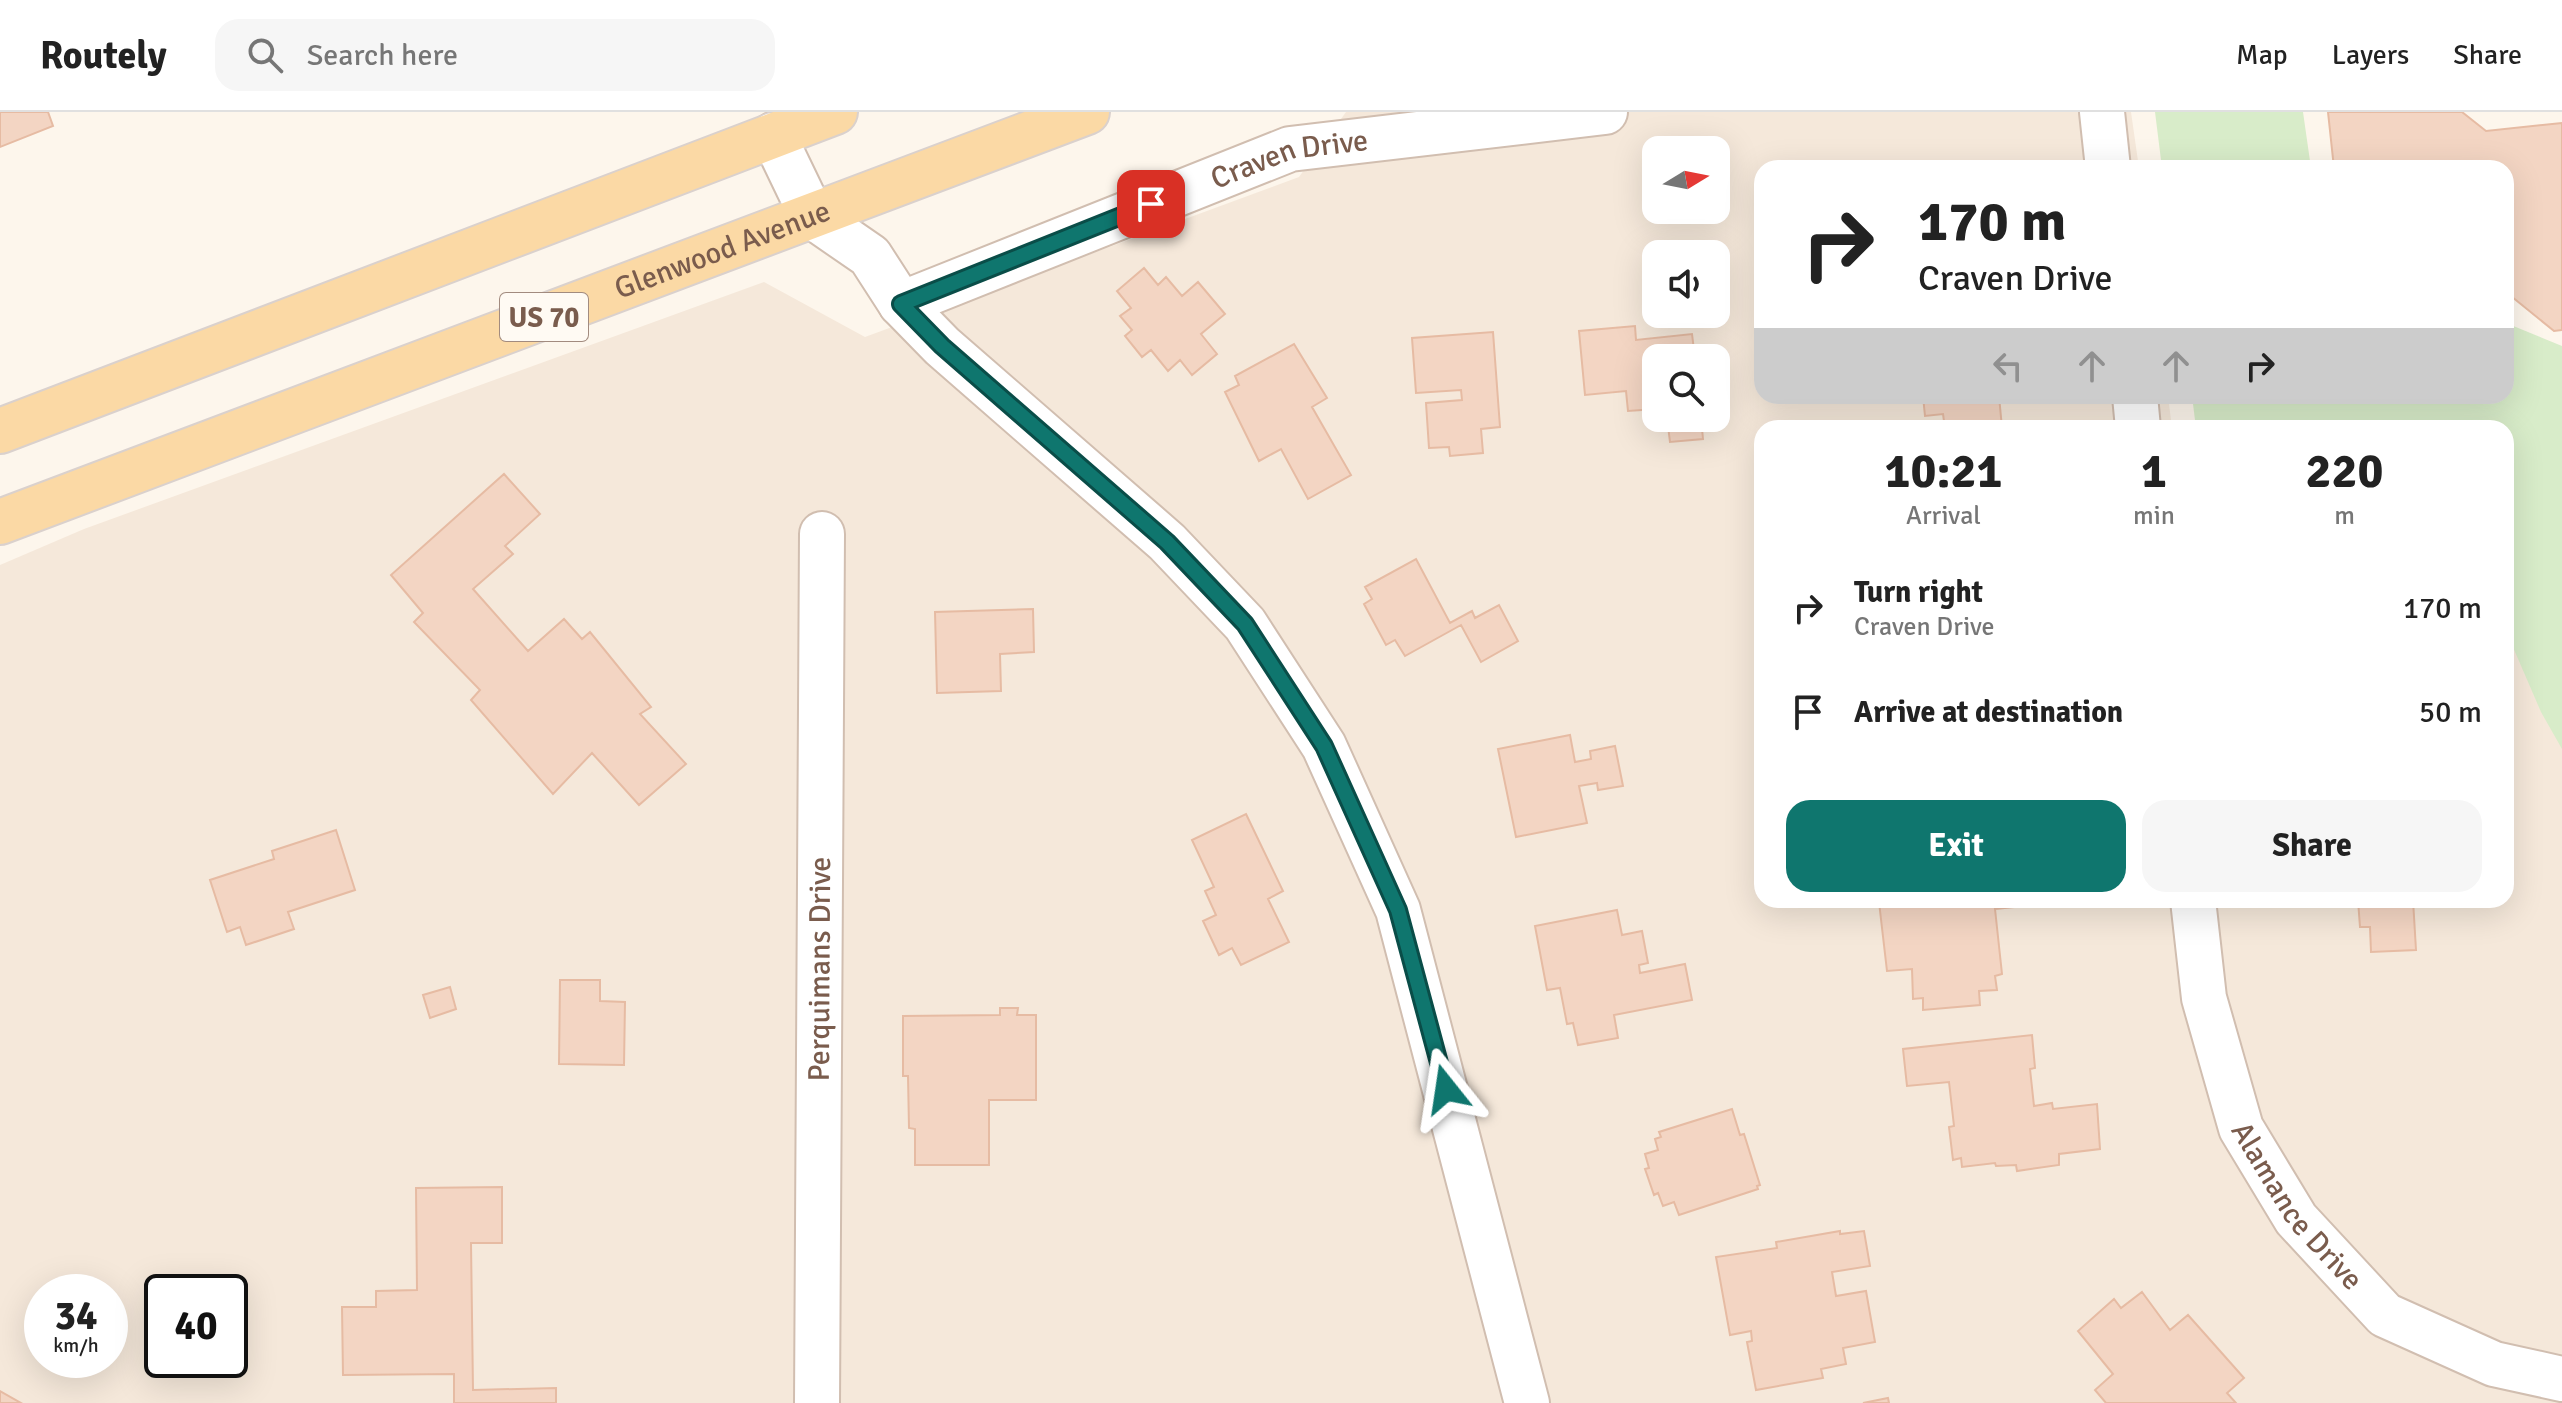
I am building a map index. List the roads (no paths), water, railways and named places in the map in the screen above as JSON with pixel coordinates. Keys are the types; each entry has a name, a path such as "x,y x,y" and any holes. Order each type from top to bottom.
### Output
{"main road":[{"path":"0,431 835,112"},
{"name":"Glenwood Avenue","path":"0,522 1087,112"}],"street":[{"name":"Craven Drive","path":"901,304 1290,149 1605,112"},
{"path":"2102,112 2107,160"},
{"path":"773,135 812,216 870,256 901,304 942,346 1177,552 1245,624 1324,746 1398,910 1527,1403"},
{"name":"Perquimans Drive","path":"817,1403 822,534"},
{"name":"Alamance Drive","path":"2194,908 2204,998 2241,1128 2296,1219 2385,1315 2494,1364 2562,1379"}]}
